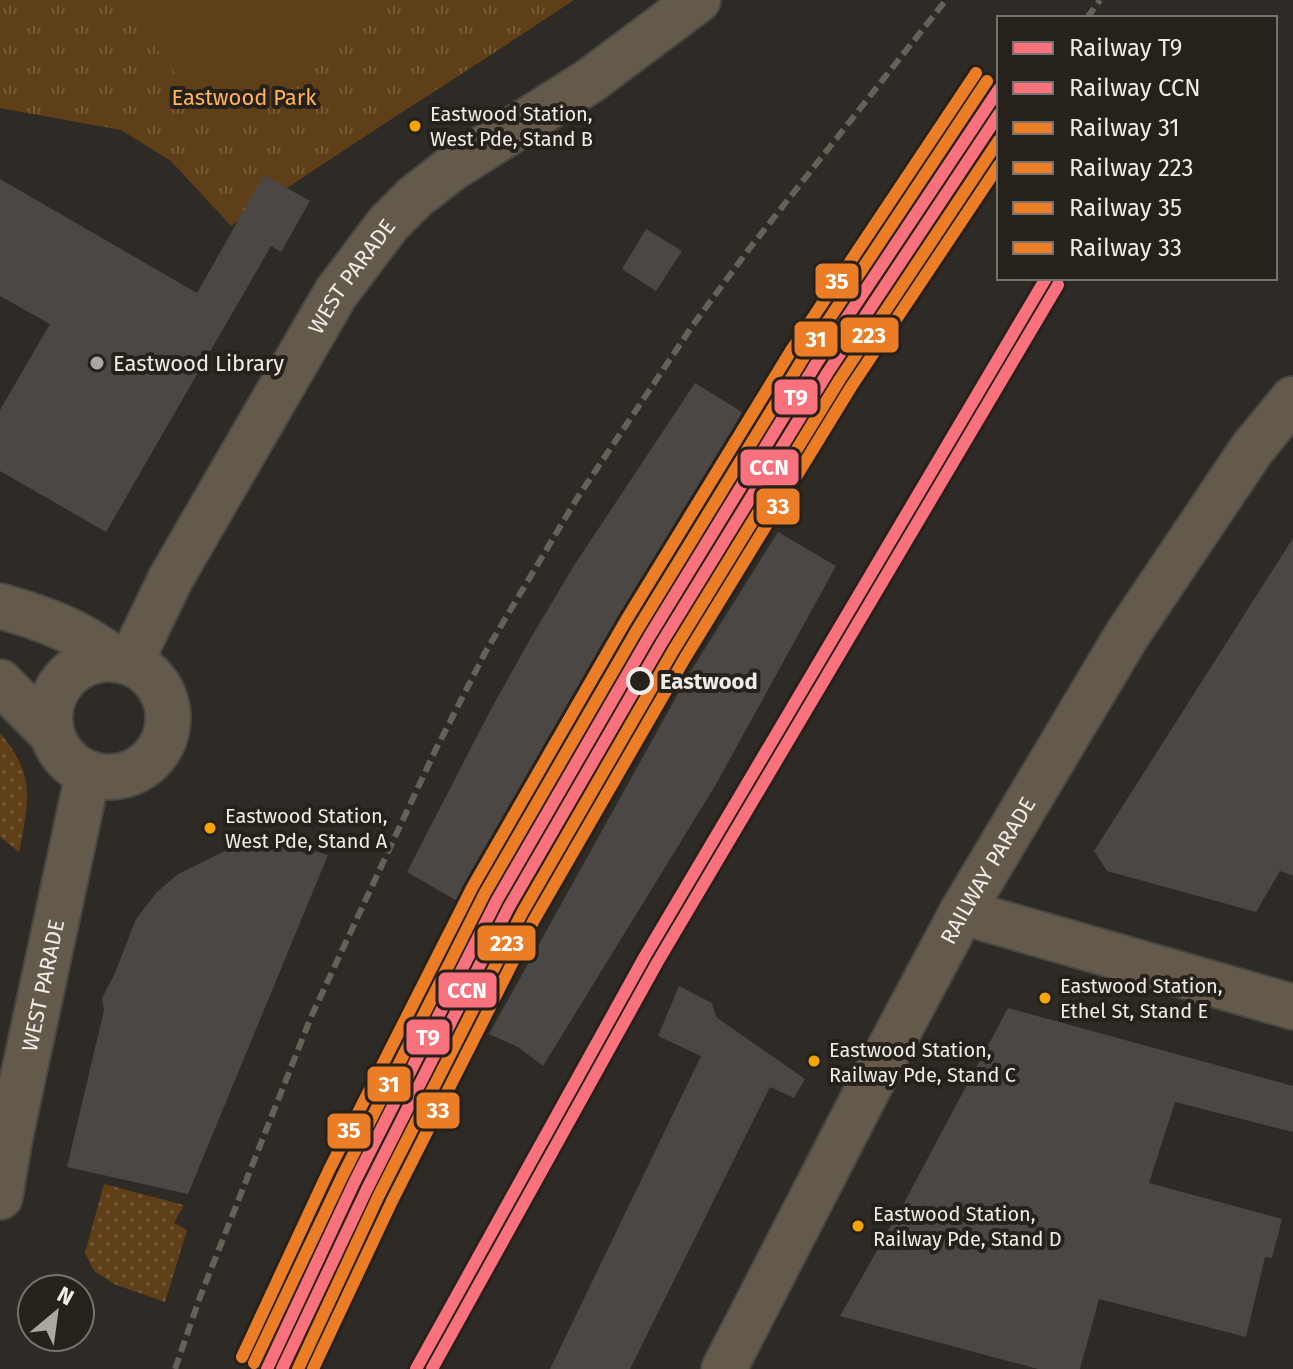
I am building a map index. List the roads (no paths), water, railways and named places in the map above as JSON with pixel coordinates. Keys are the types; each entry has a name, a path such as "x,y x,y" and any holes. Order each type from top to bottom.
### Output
{"street":[{"name":"WEST PARADE","path":"122,661 336,293 388,224 415,197 451,169 591,80 698,0"},
{"name":"RAILWAY PARADE","path":"724,1369 849,1123 962,912 1127,635 1252,449 1293,399"},
{"path":"0,606 73,631 122,661 146,671 158,685 166,701 168,719 165,737 157,753 128,774 114,777 88,773 64,758 52,734 49,715 54,697 63,680 77,668 95,660 122,661"},
{"path":"0,682 52,734"},
{"name":"WEST PARADE","path":"0,1197 32,1030 88,773"},
{"path":"962,912 1293,1007"}],"railway":[{"path":"175,1369 200,1297 311,1017 435,751 486,651 576,500 693,325 749,249 946,0"},
{"path":"1088,16 1100,0"},
{"path":"302,1369 381,1196 530,916 676,656 839,382 997,145"}],"rail line":[{"name":"35","path":"242,1357 329,1170 473,886 625,622 792,349 976,73"},
{"name":"31","path":"254,1363 342,1177 485,893 637,630 804,357 987,81"},
{"name":"T9","path":"267,1369 354,1183 497,900 649,637 816,364 997,92"},
{"name":"CCN","path":"282,1369 367,1189 509,907 661,644 828,372 997,117"},
{"name":"223","path":"298,1369 379,1195 522,913 673,651 840,379 997,143"},
{"name":"33","path":"313,1369 392,1201 534,920 685,658 851,387 997,168"},
{"name":"T9","path":"416,1369 645,956 1045,280"},
{"name":"CCN","path":"432,1369 657,963 1058,285"}],"place":[{"name":"Eastwood Station, West Pde, Stand B","path":"415,126"},
{"name":"Eastwood Library","path":"97,363"},
{"name":"Eastwood","path":"640,681"},
{"name":"Eastwood Station, West Pde, Stand A","path":"210,828"},
{"name":"Eastwood Station, Ethel St, Stand E","path":"1045,998"},
{"name":"Eastwood Station, Railway Pde, Stand C","path":"814,1061"},
{"name":"Eastwood Station, Railway Pde, Stand D","path":"858,1226"}],"park label":[{"name":"Eastwood Park","path":"244,97"}]}
